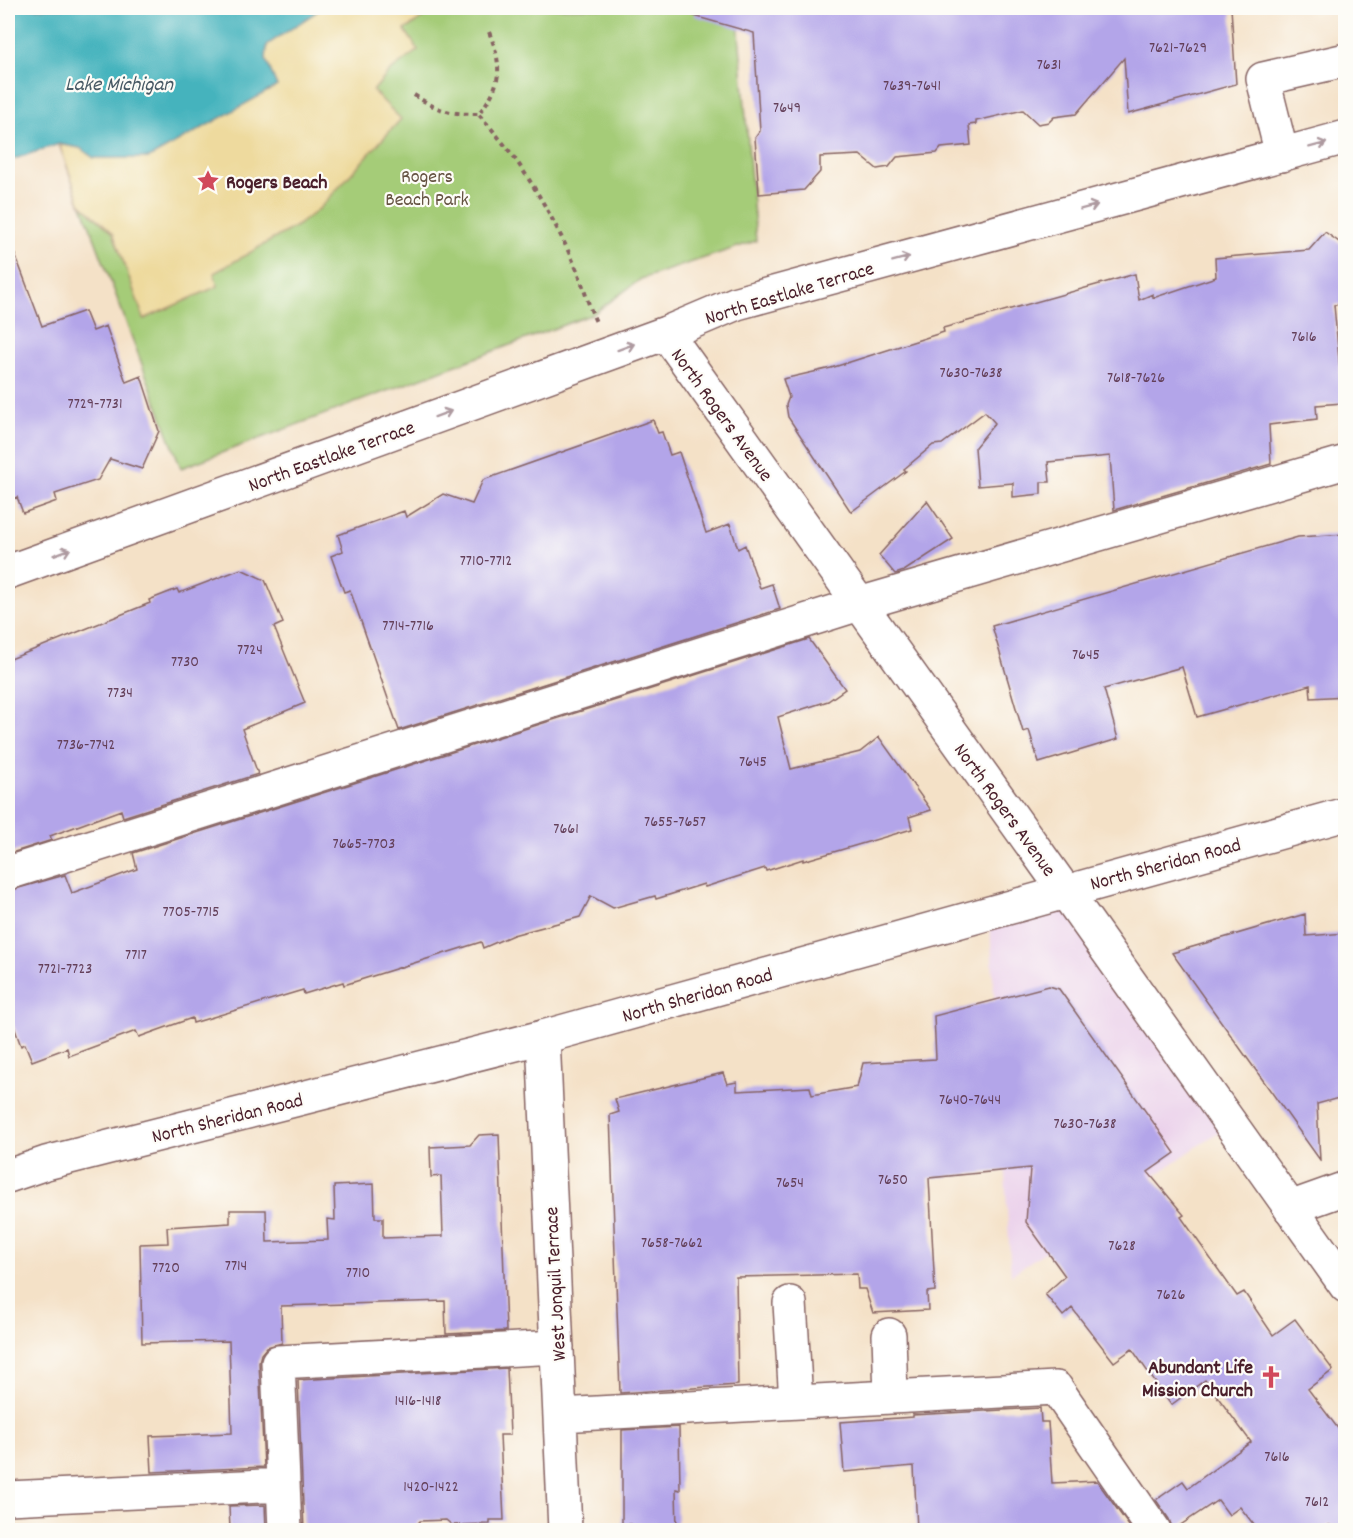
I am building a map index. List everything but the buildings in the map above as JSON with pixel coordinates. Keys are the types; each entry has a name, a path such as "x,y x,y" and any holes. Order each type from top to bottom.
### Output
{"street":[{"path":"1282,155 1263,79 1346,60"},
{"name":"North Eastlake Terrace","path":"8,572 666,333 737,303 1346,137"},
{"name":"North Rogers Avenue","path":"666,333 1346,1286"},
{"path":"8,873 860,604 1346,462"},
{"name":"North Sheridan Road","path":"8,1176 46,1163 543,1037 1346,814"},
{"name":"West Jonquil Terrace","path":"543,1037 565,1530"},
{"name":"North Sheridan Road","path":"8,1166 46,1163"},
{"path":"1290,1208 1346,1188"},
{"path":"790,1303 796,1402"},
{"path":"889,1335 891,1397"},
{"path":"285,1530 278,1362 557,1347"},
{"path":"560,1415 1056,1388 1154,1530"},
{"path":"8,1498 282,1485"}],"path":[{"path":"478,114 492,98 497,81 498,54 489,32"},
{"path":"414,95 434,108 451,114 478,114 500,136 558,229 597,322"}],"shaded area":[{"path":"1059,902 1221,1130 1011,1275 990,925"}],"green space":[{"name":"Rogers Beach Park","path":"322,8 737,8 756,241 641,279 593,314 181,468 59,144 80,148 94,158 149,157 277,86"}],"sand":[{"name":"Rogers Beach","path":"322,8 438,8 405,30 418,50 389,72 373,91 401,119 320,208 298,225 214,273 218,286 144,319 113,233 80,203 59,144 80,148 94,158 149,158 277,86 266,60 267,45"}],"water":[{"name":"Lake Michigan","path":"8,8 322,8 267,45 266,60 277,86 149,158 94,158 80,148 59,144 8,161"}],"place":[{"name":"Rogers Beach","path":"208,181"},
{"name":"Abundant Life Mission Church","path":"1271,1377"}]}
